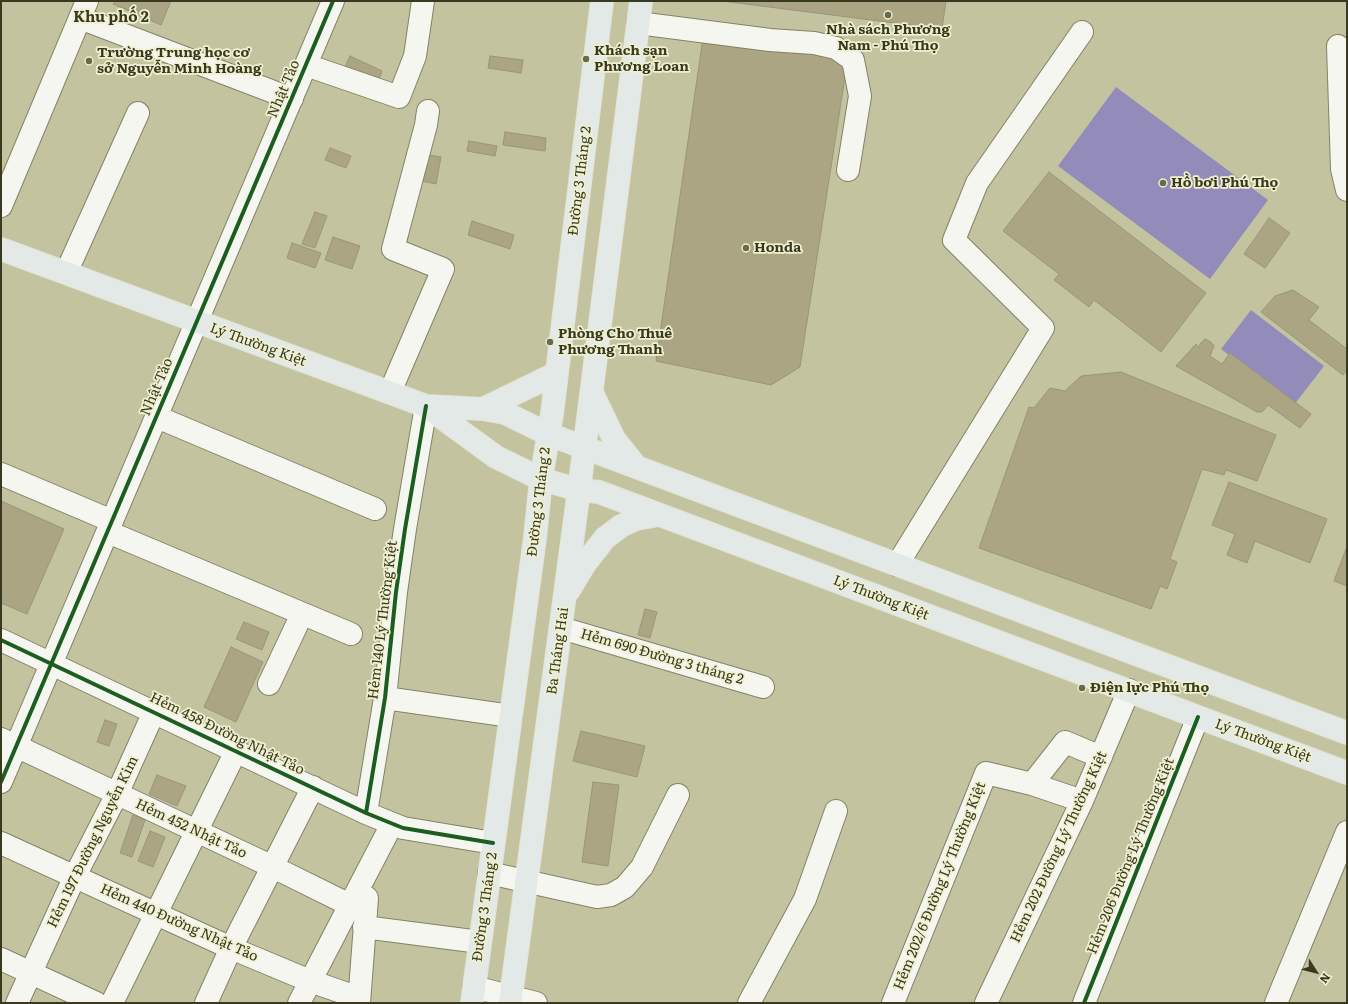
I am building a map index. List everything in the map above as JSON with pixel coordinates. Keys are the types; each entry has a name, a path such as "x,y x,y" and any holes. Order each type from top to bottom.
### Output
{"main road":[{"name":"Đường 3 Tháng 2","path":"473,995 535,538 541,479 557,373 602,1"},
{"path":"565,598 641,1"},
{"name":"Lý Thường Kiệt","path":"1,249 426,406 496,456 541,479 579,490 599,492 1347,773"},
{"path":"483,409 557,373"},
{"path":"592,393 614,438 637,467"},
{"name":"Lý Thường Kiệt","path":"426,406 483,409 505,413 548,434 1347,733"},
{"path":"565,598 584,565 605,538 621,526 636,519 658,515"},
{"name":"Ba Tháng Hai","path":"526,882 565,598"},
{"path":"510,1000 526,882"}],"street":[{"name":"Nhật Tảo","path":"1,782 9,742 52,663 334,1"},
{"path":"306,65 399,97 415,56 423,1"},
{"path":"1,206 84,10 292,99"},
{"path":"638,23 770,40 814,43 836,48 853,60 860,96 848,170"},
{"path":"897,565 1043,328 954,240 977,184 1082,32"},
{"path":"1338,46 1342,169 1347,190"},
{"path":"390,392 443,269 393,250 426,125 428,111"},
{"path":"66,273 138,113"},
{"name":"Hẻm 140 Lý Thường Kiệt","path":"366,813 385,698 396,592 426,406"},
{"path":"157,417 375,509"},
{"path":"1,474 302,614 351,634"},
{"path":"269,684 302,614"},
{"name":"Hẻm 690 Đường 3 tháng 2","path":"561,628 764,687"},
{"name":"Hẻm 458 Đường Nhật Tảo","path":"1,640 392,824 403,828 493,843"},
{"name":"Hẻm 202 Đường Lý Thường Kiệt","path":"986,1003 1082,801 1102,757 1129,690"},
{"path":"385,698 510,716"},
{"name":"Hẻm 197 Đường Nguyễn Kim","path":"18,1003 75,876 117,794 154,712"},
{"name":"Hẻm 206 Đường Lý Thường Kiệt","path":"1084,1003 1198,717"},
{"name":"Hẻm 452 Nhật Tảo","path":"9,742 273,867 360,915 480,942"},
{"path":"1032,784 1065,742 1102,757"},
{"path":"112,1003 198,832 236,751"},
{"name":"Hẻm 202/6 Đường Lý Thường Kiệt","path":"894,1003 986,773 1032,784 1082,801"},
{"path":"206,1003 230,948 273,867 312,787"},
{"path":"489,874 596,897 610,895 625,887 642,867 678,795"},
{"path":"749,1003 805,899 836,811"},
{"path":"359,1000 360,915 369,868 392,824"},
{"path":"1276,1003 1347,832"},
{"name":"Hẻm 440 Đường Nhật Tảo","path":"1,843 230,948 359,1000"},
{"path":"299,1003 310,981 360,915"},
{"path":"1,960 96,1003"},
{"path":"473,995 536,1003"}],"shaded area":[{"name":"Hồ bơi Phú Thọ","path":"1116,87 1268,200 1210,279 1058,166"},
{"path":"1251,310 1324,366 1294,405 1221,349"}],"building":[{"path":"115,1 171,1 161,25 113,4"},
{"name":"Nhà sách Phương Nam - Phú Thọ","path":"722,1 946,1 942,29"},
{"name":"Honda","path":"703,38 832,54 847,64 800,367 771,385 656,361"},
{"path":"350,56 382,71 377,84 344,69"},
{"path":"490,56 523,60 521,73 488,68"},
{"path":"505,132 546,138 545,151 503,145"},
{"path":"469,141 497,146 495,156 467,151"},
{"path":"330,148 351,156 346,168 325,160"},
{"path":"417,153 441,157 436,184 412,179"},
{"path":"1049,172 1206,293 1161,352 1094,300 1089,307 1054,280 1059,274 1003,231"},
{"path":"315,212 327,216 315,248 302,244"},
{"path":"1269,218 1290,233 1265,268 1244,254"},
{"path":"472,221 514,235 510,249 468,235"},
{"path":"333,237 360,246 352,269 325,260"},
{"path":"292,243 321,253 315,268 287,258"},
{"path":"1293,290 1319,307 1309,320 1347,349 1347,370 1343,375 1261,312 1275,296"},
{"path":"1205,339 1211,342 1214,346 1210,356 1222,364 1230,353 1311,414 1300,428 1268,405 1262,412 1257,412 1176,366 1196,344 1199,348 1200,344"},
{"path":"1121,372 1276,435 1257,481 1226,470 1224,475 1202,469 1170,559 1177,562 1167,589 1160,586 1151,609 979,548 1029,407 1034,408 1050,388 1065,391 1081,376"},
{"path":"1229,482 1327,519 1310,563 1255,541 1247,563 1227,555 1235,534 1212,525"},
{"path":"1,501 64,529 27,614 1,603"},
{"path":"1347,549 1347,586 1334,581"},
{"path":"645,609 657,612 650,638 638,635"},
{"path":"244,622 269,632 262,650 236,639"},
{"path":"231,647 263,662 236,722 204,707"},
{"path":"105,720 117,724 109,746 97,742"},
{"path":"581,731 645,746 637,777 573,761"},
{"path":"157,775 186,786 177,806 149,794"},
{"path":"593,782 619,785 608,866 582,862"},
{"path":"133,815 145,820 132,857 120,853"},
{"path":"150,831 165,837 153,867 138,861"}],"cycle path":[{"path":"1,782 333,1"},
{"path":"366,813 385,698 396,592 405,529 426,406"},
{"path":"1,640 366,813 403,828 493,843"},
{"path":"1084,1003 1198,717"}],"place":[{"name":"Nhà sách Phương Nam - Phú Thọ","path":"888,15"},
{"name":"Khách sạn Phương Loan","path":"586,59"},
{"name":"Trường Trung học cơ sở Nguyễn Minh Hoàng","path":"89,61"},
{"name":"Hồ bơi Phú Thọ","path":"1163,183"},
{"name":"Honda","path":"746,248"},
{"name":"Phòng Cho Thuê Phương Thanh","path":"550,342"},
{"name":"Điện lực Phú Thọ","path":"1082,688"}],"district":[{"name":"Khu phố 2","path":"111,18"}]}
